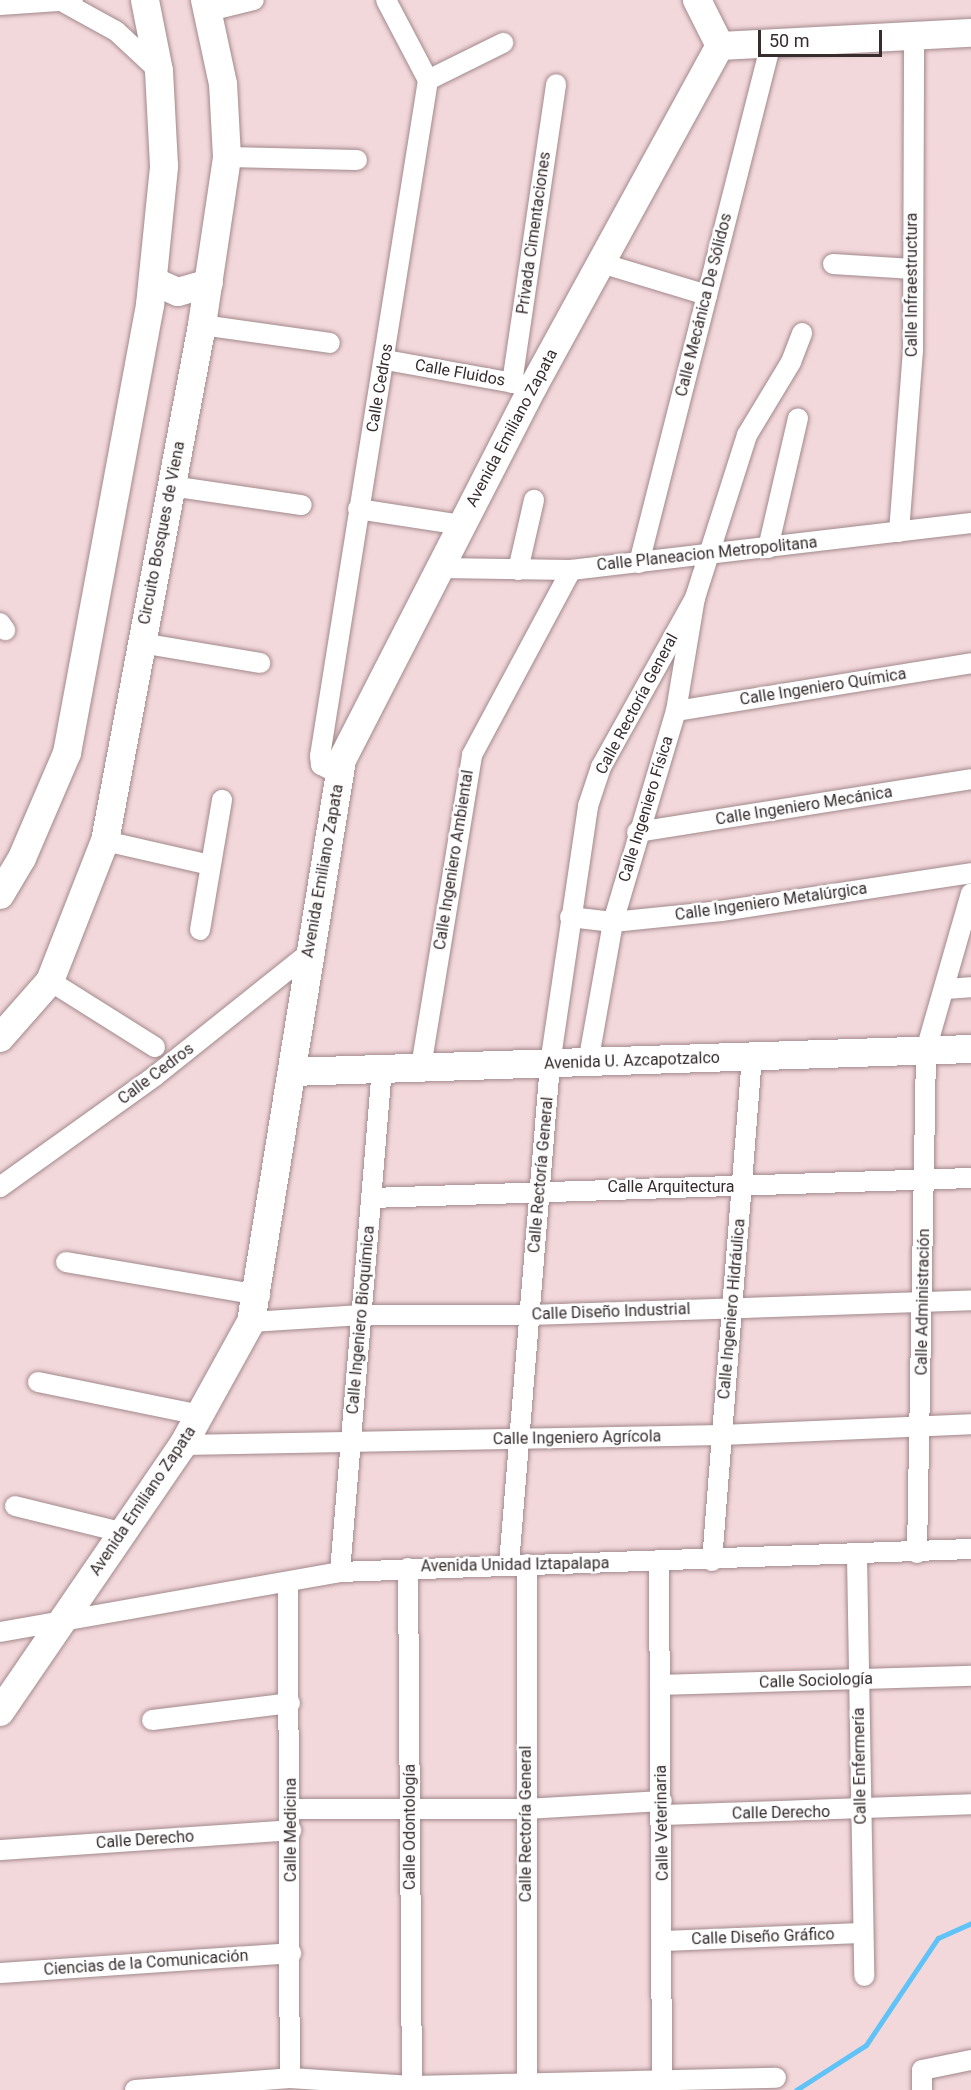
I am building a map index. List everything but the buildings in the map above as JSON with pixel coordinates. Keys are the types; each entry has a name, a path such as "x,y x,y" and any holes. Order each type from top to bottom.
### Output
{"street":[{"path":"0,895 22,858 67,753 152,293 164,166 159,71 145,0"},
{"path":"207,5 254,0"},
{"path":"386,0 428,80 503,44"},
{"path":"697,0 720,46 770,47 971,33"},
{"path":"0,5 69,2 122,35 159,71"},
{"name":"Circuito Bosques de Viena","path":"0,1038 50,981 105,841 209,283 227,158 223,84 207,5"},
{"name":"Calle Infraestructura","path":"899,532 913,351 914,38"},
{"name":"Avenida Emiliano Zapata","path":"0,1712 121,1532 183,1445 251,1322 260,1295 308,954 339,774 441,568 523,385 601,264 720,46"},
{"name":"Calle Mecánica De Sólidos","path":"639,563 770,47"},
{"name":"Calle Cedros","path":"339,774 321,765 320,756 358,508 386,360 428,80"},
{"name":"Privada Cimentaciones","path":"523,385 556,84"},
{"path":"227,158 357,160"},
{"path":"601,264 707,295"},
{"path":"833,264 913,269"},
{"path":"152,293 178,292 209,283"},
{"path":"152,293 202,322 330,343"},
{"name":"Calle Ingeniero Física","path":"588,1063 613,922 637,832 676,711 695,597 707,556 747,435 802,333"},
{"name":"Calle Fluidos","path":"386,360 523,385"},
{"path":"768,548 798,418"},
{"path":"171,486 302,505"},
{"path":"518,570 534,500"},
{"path":"358,508 461,525"},
{"name":"Calle Planeacion Metropolitana","path":"441,568 571,570 707,556 971,522"},
{"name":"Calle Ingeniero Ambiental","path":"421,1067 472,755 571,570"},
{"name":"Calle Rectoría General","path":"527,2083 526,1809 518,1564 519,1439 550,1064 570,917 593,786 695,597"},
{"path":"141,643 260,663"},
{"name":"Calle Ingeniero Química","path":"676,711 971,663"},
{"name":"Calle Ingeniero Mecánica","path":"637,832 971,779"},
{"path":"200,930 222,800"},
{"path":"105,841 210,865"},
{"name":"Calle Ingeniero Metalúrgica","path":"570,917 613,922 971,873"},
{"name":"Calle Administración","path":"917,1552 926,1050 971,893"},
{"name":"Calle Cedros","path":"0,1187 156,1076 308,954"},
{"path":"50,981 155,1047"},
{"path":"945,989 971,987"},
{"name":"Avenida U. Azcapotzalco","path":"292,1072 971,1049"},
{"name":"Calle Ingeniero Hidráulica","path":"712,1561 752,1056"},
{"name":"Calle Ingeniero Bioquímica","path":"340,1572 382,1068"},
{"name":"Calle Arquitectura","path":"371,1198 540,1188 742,1187 971,1179"},
{"path":"66,1262 260,1295"},
{"name":"Calle Diseño Industrial","path":"251,1322 362,1314 530,1315 971,1300"},
{"path":"38,1382 200,1415"},
{"name":"Calle Ingeniero Agrícola","path":"183,1445 351,1440 722,1435 971,1424"},
{"path":"15,1506 121,1532"},
{"name":"Avenida Unidad Iztapalapa","path":"0,1632 340,1572 518,1564 857,1556 971,1549"},
{"name":"Calle Enfermería","path":"857,1556 864,1976"},
{"name":"Calle Veterinaria","path":"659,1562 662,2087"},
{"name":"Calle Odontología","path":"408,1568 412,2085"},
{"name":"Calle Medicina","path":"288,1582 292,1809 291,1953 303,2082"},
{"name":"Calle Sociología","path":"660,1685 971,1677"},
{"path":"152,1720 290,1703"},
{"name":"Calle Derecho","path":"292,1809 410,1806 861,1812 971,1804"},
{"name":"Calle Derecho","path":"0,1850 291,1830"},
{"name":"Calle Diseño Gráfico","path":"662,1941 863,1933"},
{"name":"Ciencias de la Comunicación","path":"0,1973 291,1953"},
{"path":"922,2090 922,2070 971,2060"},
{"path":"135,2090 303,2082 368,2086 527,2083 662,2087 776,2078"}],"waterway":[{"path":"796,2090 866,2045 938,1938 971,1923"}]}
